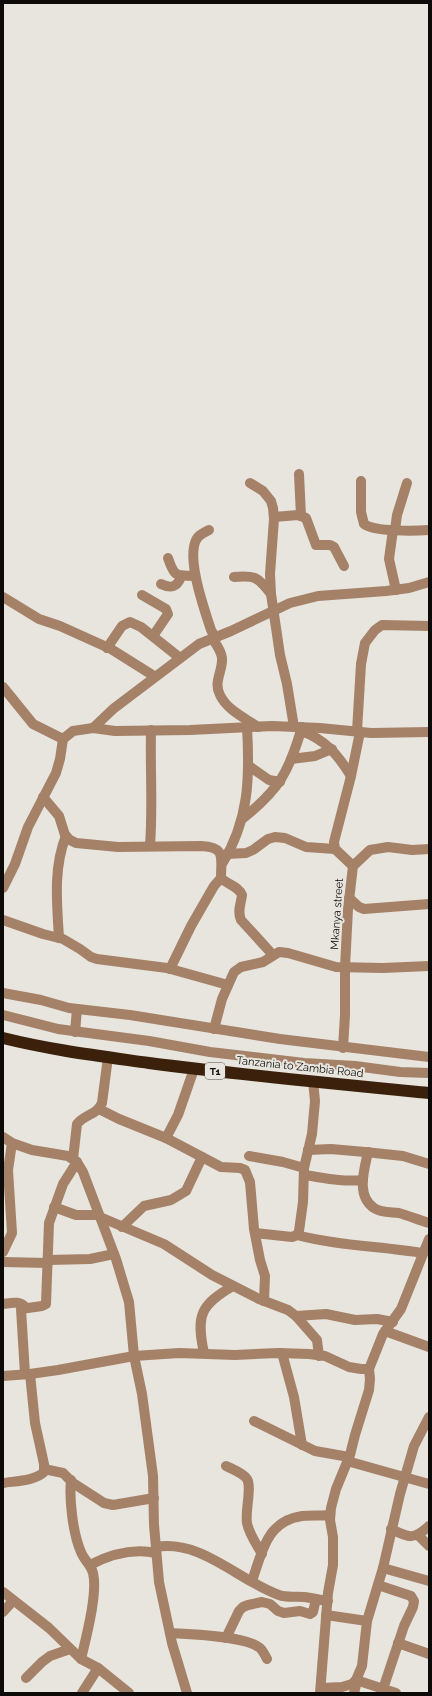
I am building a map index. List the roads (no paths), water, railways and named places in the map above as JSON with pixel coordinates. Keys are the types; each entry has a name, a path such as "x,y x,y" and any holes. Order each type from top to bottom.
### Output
{"highway":[{"name":"Tanzania to Zambia Road","path":"3,1038 108,1058 194,1069 429,1093"}],"street":[{"path":"299,474 301,516"},
{"path":"361,481 361,512 364,524 373,528 394,530 429,530"},
{"path":"242,819 267,799 280,782 291,759 299,728 280,655 271,594 270,574 274,517 271,501 263,491 250,483"},
{"path":"396,590 389,559 398,510 407,483"},
{"path":"274,517 301,516 306,518 316,545 330,545 334,547 344,566"},
{"path":"209,530 198,536 194,555 196,576 213,638 219,648 222,658 217,686 220,696 232,710 258,727"},
{"path":"168,558 174,572 181,577 196,576"},
{"path":"161,584 172,587 176,585 181,577"},
{"path":"234,577 256,577 271,594"},
{"path":"93,728 112,709 130,697 154,676 199,644 231,632 290,602 318,596 396,590 429,582"},
{"path":"142,594 168,612 166,619 153,636"},
{"path":"3,597 40,619 60,626 107,648 154,676"},
{"path":"107,648 119,630 127,623 133,623 141,627 180,658"},
{"path":"335,849 334,842 351,776 358,731 361,664 365,643 369,636 382,625 429,626"},
{"path":"3,687 33,724 63,740"},
{"path":"222,864 242,819 246,806 249,766 247,727"},
{"path":"3,888 15,864 28,827 56,773 63,740 73,731 93,728 115,731 258,727 429,732"},
{"path":"299,728 313,735 332,749 351,776"},
{"path":"150,730 152,809 150,845"},
{"path":"291,759 315,756 332,749"},
{"path":"249,766 269,780 280,782"},
{"path":"43,797 59,816 66,836 76,843 118,847 150,845 211,846 217,849 222,855 221,878 214,886 191,926 170,968"},
{"path":"59,938 57,881 58,862 60,850 66,836"},
{"path":"227,854 246,853 253,850 268,838 275,837 285,838 306,847 315,846 335,849 353,866"},
{"name":"Mkanya street","path":"343,1048 345,967 349,898 353,866 370,850 388,847 412,850 429,849"},
{"path":"221,878 225,882 240,889 242,894 239,909 241,920 273,956"},
{"path":"349,898 359,908 364,909 429,904"},
{"path":"3,920 59,938 73,944 91,957 97,959 170,968 228,985"},
{"path":"214,1029 222,999 234,972 241,967 263,962 279,952 288,953 336,967 383,968 429,966"},
{"path":"3,993 77,1009 130,1015 343,1048 429,1056"},
{"path":"75,1032 77,1009"},
{"path":"3,1015 75,1032 149,1041 210,1052 304,1063 355,1066 400,1072 429,1073"},
{"path":"4,1482 40,1476 44,1472 27,1374 20,1310 46,1304 49,1223 63,1184 75,1161 77,1124 80,1120 99,1109 104,1096 108,1058"},
{"path":"166,1138 187,1095 194,1069"},
{"path":"297,1235 299,1231 303,1202 304,1172 312,1134 315,1101 313,1081"},
{"path":"99,1109 119,1119 166,1138 221,1168 240,1168 245,1170 248,1175 254,1233 265,1276 264,1301"},
{"path":"3,1136 12,1143 32,1150 68,1156 75,1161 83,1172 114,1254 129,1302 134,1356 142,1394 153,1476 159,1582 170,1633 187,1693"},
{"path":"3,1252 12,1233 8,1170 12,1143"},
{"path":"308,1150 331,1149 403,1156 429,1164"},
{"path":"368,1152 362,1180 368,1201 374,1208 429,1223"},
{"path":"249,1156 284,1162 304,1172 328,1180 346,1182 362,1180"},
{"path":"122,1227 144,1206 170,1200 186,1191 202,1157"},
{"path":"54,1207 76,1215 100,1216 122,1227 164,1244 212,1275 264,1301 288,1310 296,1316 316,1340 319,1356"},
{"path":"254,1233 292,1236 297,1235 326,1241 401,1249 423,1253"},
{"path":"396,1693 357,1681 342,1687 321,1691 326,1615 332,1565 333,1537 330,1515 336,1489 348,1459 369,1390 369,1369 385,1331 402,1309 429,1239"},
{"path":"3,1262 90,1259 114,1254"},
{"path":"204,1353 200,1327 201,1314 209,1303 221,1293 233,1286"},
{"path":"3,1304 13,1302 20,1303 26,1308"},
{"path":"296,1316 326,1314 359,1320 377,1319 393,1322"},
{"path":"385,1331 429,1347"},
{"path":"3,1376 27,1374 134,1356 179,1353 235,1355 282,1353 319,1356 338,1361 349,1367 369,1369"},
{"path":"282,1353 294,1397 302,1445"},
{"path":"354,1693 362,1666 367,1621 383,1568 391,1529 405,1477 414,1446 429,1417"},
{"path":"254,1421 286,1435 315,1451 348,1459 429,1484"},
{"path":"226,1466 246,1478 248,1482 247,1524 262,1554"},
{"path":"44,1469 63,1473 104,1504 113,1505 154,1498"},
{"path":"71,1480 69,1497 76,1539 81,1555 90,1565 94,1578 93,1602 81,1659"},
{"path":"252,1581 269,1536 276,1527 284,1521 303,1516 330,1515"},
{"path":"391,1529 406,1536 418,1535 429,1526"},
{"path":"418,1535 429,1546"},
{"path":"90,1565 120,1552 156,1550 179,1546 191,1550 281,1596 328,1601"},
{"path":"383,1568 429,1581"},
{"path":"378,1585 411,1596 414,1601 383,1689"},
{"path":"3,1592 49,1628 81,1659 98,1668 129,1693"},
{"path":"226,1638 243,1606 262,1602 270,1604 278,1611 284,1613 300,1611 310,1614 313,1612 316,1599"},
{"path":"3,1612 13,1601"},
{"path":"326,1615 367,1621"},
{"path":"170,1633 226,1638 253,1644 260,1648 267,1659"},
{"path":"398,1643 429,1654"},
{"path":"26,1678 50,1656 70,1649"},
{"path":"82,1693 98,1668"}]}
